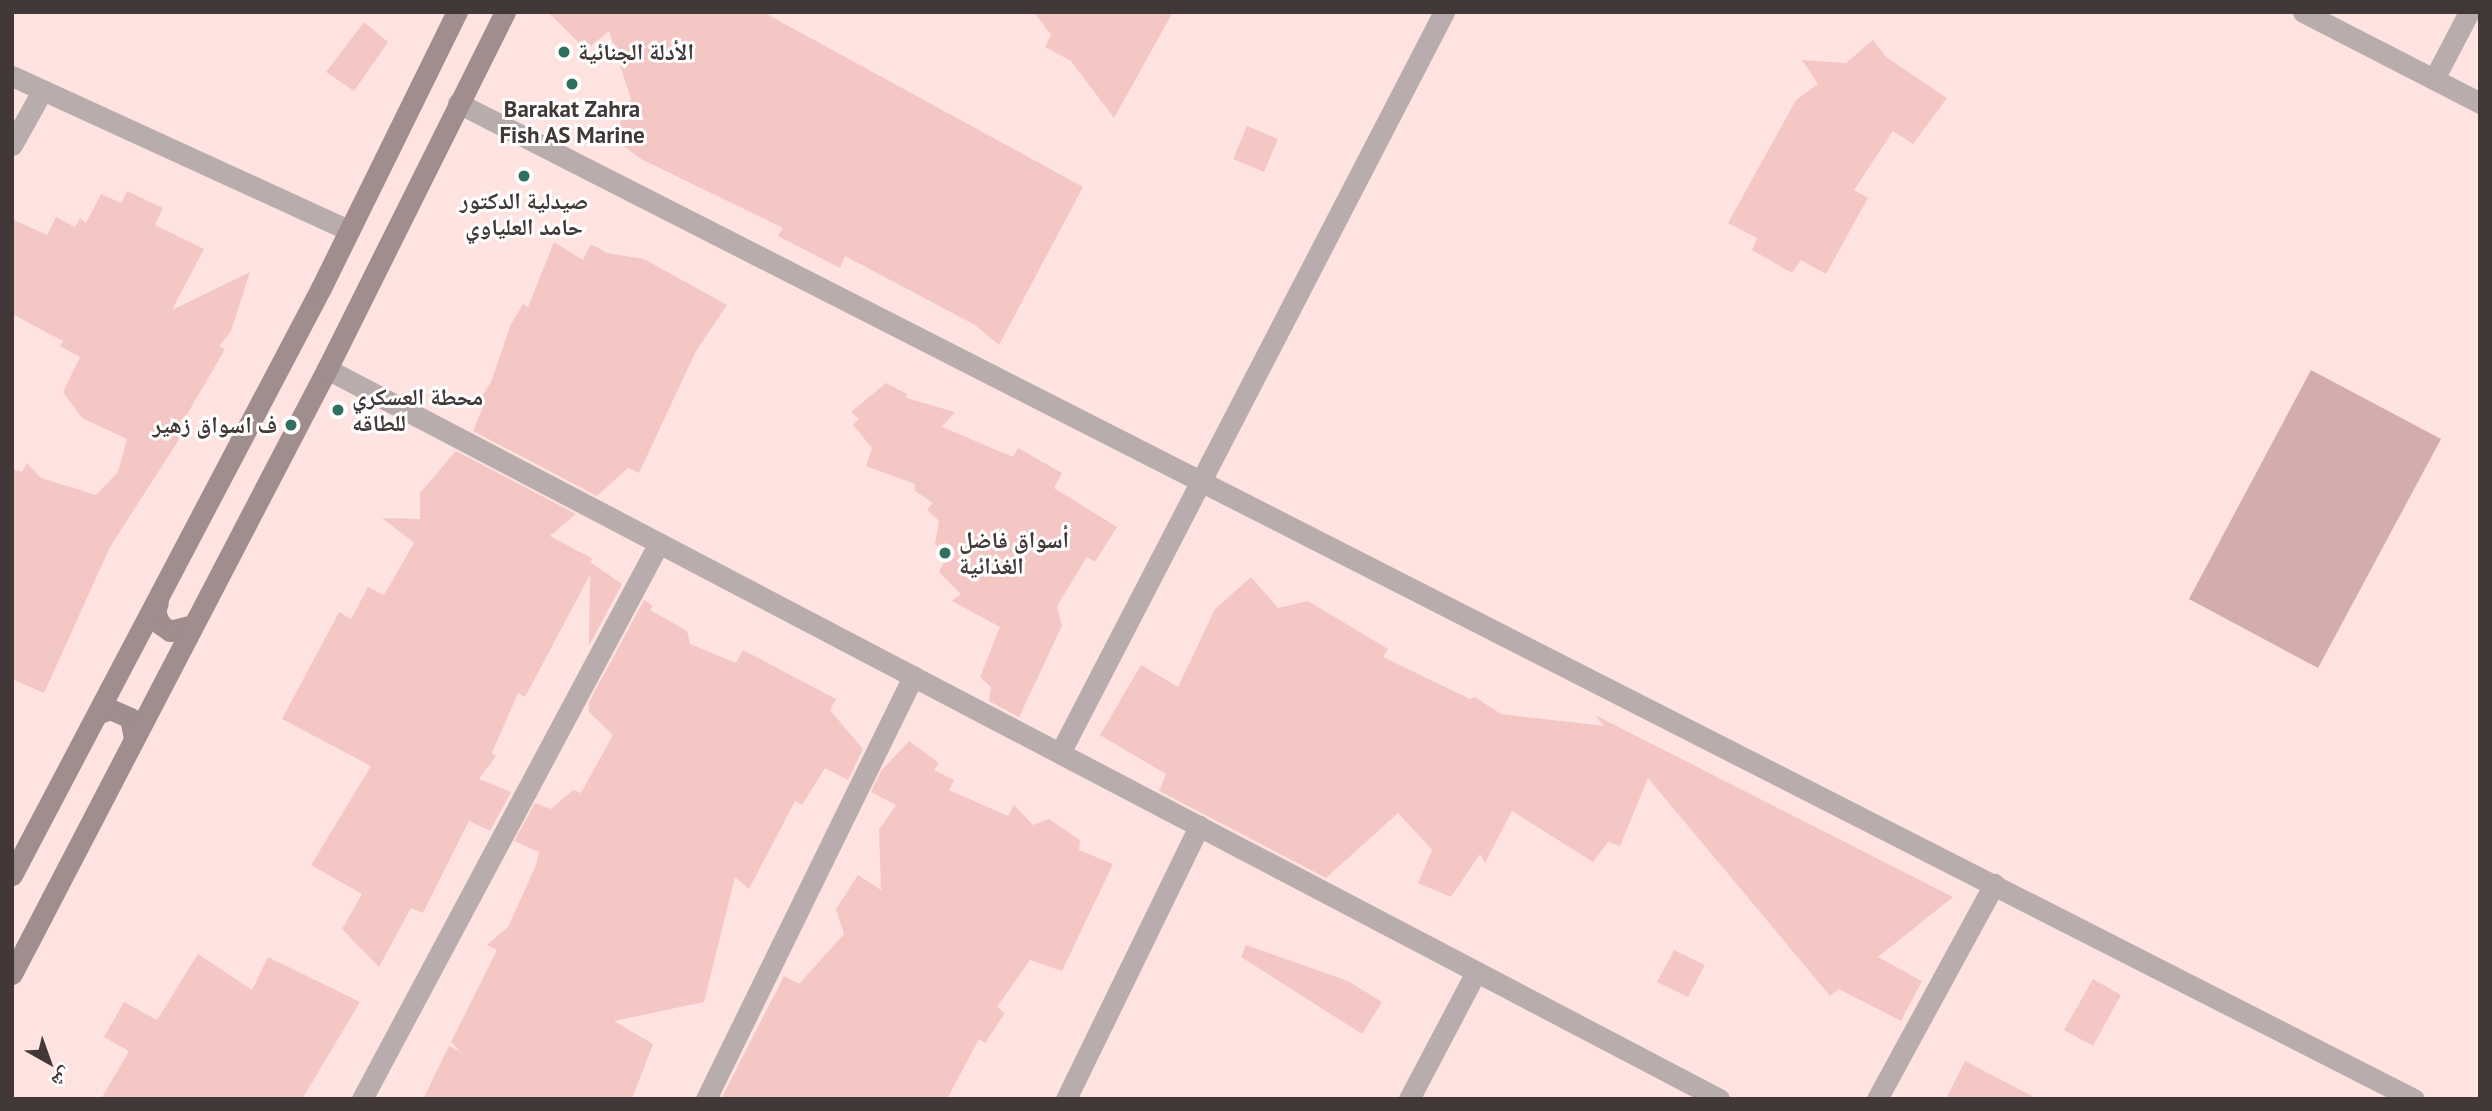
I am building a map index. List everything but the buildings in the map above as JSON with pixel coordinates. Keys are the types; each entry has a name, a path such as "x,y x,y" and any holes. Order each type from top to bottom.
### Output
{"street":[{"path":"12,875 159,600 349,230 457,12"},
{"path":"12,974 327,369 505,12"},
{"path":"1060,753 1444,12"},
{"path":"2303,12 2480,103"},
{"path":"2434,79 2469,12"},
{"path":"12,76 349,230"},
{"path":"12,145 42,92"},
{"path":"458,103 2414,1099"},
{"path":"327,369 1719,1099"},
{"path":"362,1099 659,543"},
{"path":"159,600 155,612 160,624 170,631 193,625"},
{"path":"706,1099 913,676"},
{"path":"100,713 110,709 130,718 134,739"},
{"path":"1066,1099 1199,826"},
{"path":"1877,1099 1994,884"},
{"path":"1409,1099 1476,972"}],"shaded area":[{"path":"2311,370 2441,439 2318,668 2189,599"}],"place":[{"name":"الأدلة الجنائية","path":"564,52"},
{"name":"Barakat Zahra Fish AS Marine","path":"572,84"},
{"name":"صيدلية الدكتور حامد العلياوي","path":"524,176"},
{"name":"محطة العسكري للطاقه","path":"338,410"},
{"name":"ف اسواق زهير","path":"291,425"},
{"name":"أسواق فاضل الغذائية","path":"945,553"}]}
